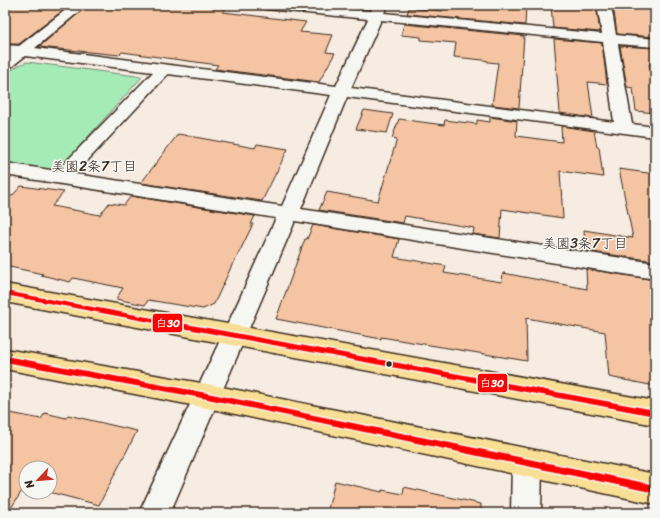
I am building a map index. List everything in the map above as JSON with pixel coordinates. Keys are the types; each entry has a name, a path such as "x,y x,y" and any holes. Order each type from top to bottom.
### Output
{"main road":[{"path":"5,293 655,413"},
{"path":"5,359 207,396 655,489"}],"street":[{"path":"5,65 80,5"},
{"path":"266,5 379,10 655,43"},
{"path":"604,5 624,128"},
{"path":"154,513 235,336 341,92 379,10"},
{"path":"5,49 655,132"},
{"path":"62,177 164,69"},
{"path":"5,169 655,271"},
{"path":"526,513 527,463"}],"green space":[{"path":"27,62 142,77 58,170 51,173 5,165 5,75 19,65"}],"building":[{"path":"5,5 70,5 19,44 5,44"},
{"path":"88,5 202,5 226,8 223,12 306,22 300,32 333,35 326,52 335,53 319,82 215,69 218,65 122,52 119,55 39,47"},
{"path":"443,5 526,5 525,25 407,14 409,8 442,11"},
{"path":"551,5 596,5 600,32 553,28"},
{"path":"613,5 655,5 655,37 617,34"},
{"path":"404,24 524,36 519,108 492,105 498,63 454,57 456,43 421,40 421,37 401,35"},
{"path":"554,39 602,43 607,84 588,82 593,118 560,113"},
{"path":"620,46 655,48 655,65 649,64 655,87 655,113 636,111 633,88 627,87"},
{"path":"364,110 393,114 387,133 356,129"},
{"path":"490,117 517,121 516,136 562,142 561,126 594,131 597,147 599,147 603,177 560,171 563,218 502,209 500,238 473,234 474,228 405,216 403,223 319,210 327,192 378,201 397,139 392,138 399,119 444,125 445,120 477,124 477,120 490,122"},
{"path":"178,134 255,148 257,144 288,149 262,201 141,183"},
{"path":"619,169 655,174 655,261 585,251 584,230 633,238"},
{"path":"21,186 64,192 52,206 100,215 109,203 124,205 131,196 255,216 251,224 253,224 214,304 203,309 148,300 145,305 116,299 123,288 73,278 70,282 41,275 43,274 5,266 5,195 12,196"},
{"path":"313,225 399,239 394,257 446,266 444,273 502,282 503,273 587,289 586,269 655,280 655,386 609,377 605,332 526,318 527,361 381,337 381,339 276,319 305,239 307,239"},
{"path":"5,412 41,419 45,413 66,418 68,415 137,431 99,505 58,494 58,460 18,460 18,497 8,513 5,513"},
{"path":"335,481 382,492 382,490 403,494 404,487 481,504 481,513 327,513"}],"transit line":[{"name":"白30","path":"5,293 655,413"},
{"name":"白30","path":"5,359 207,396 655,489"}],"district":[{"name":"美園2条7丁目","path":"94,166"},
{"name":"美園3条7丁目","path":"585,243"}]}
